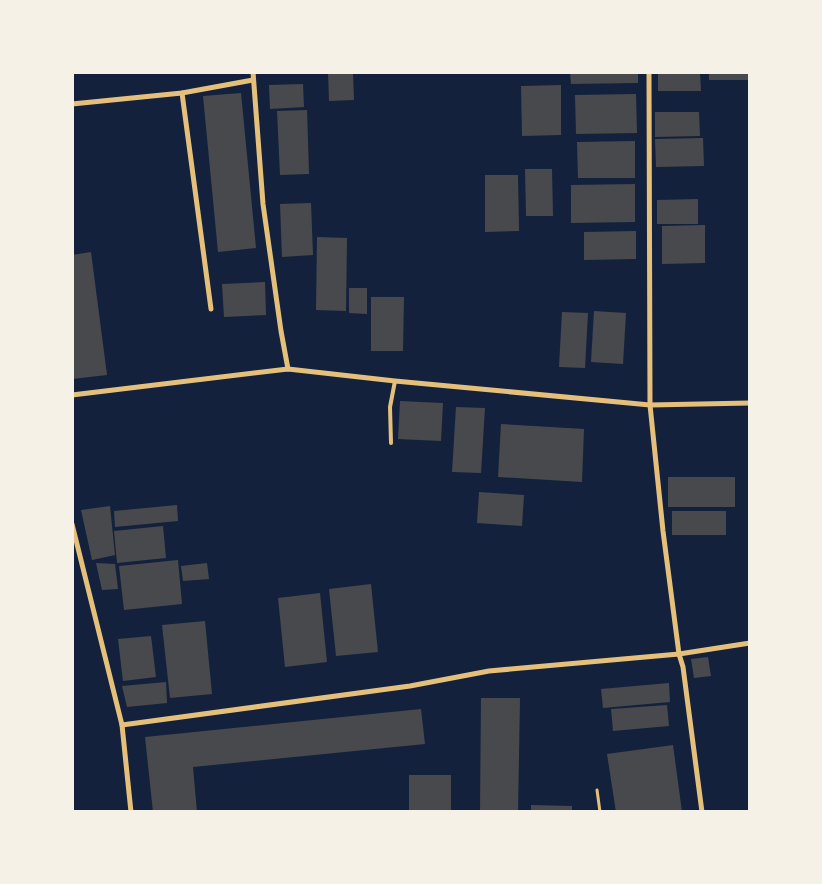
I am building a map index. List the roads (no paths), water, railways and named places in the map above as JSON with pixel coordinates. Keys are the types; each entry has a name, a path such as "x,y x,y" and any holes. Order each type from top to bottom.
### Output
{"street":[{"path":"253,72 263,204 280,331 288,369"},
{"path":"649,72 650,405 663,531 702,812"},
{"path":"72,104 182,93 254,80"},
{"path":"182,93 211,309"},
{"path":"72,395 288,369 650,405 750,403"},
{"path":"72,524 122,725 131,812"},
{"path":"122,725 410,686 489,671 679,654 750,643"}],"lane":[{"path":"391,443 390,407 394,381"}]}
